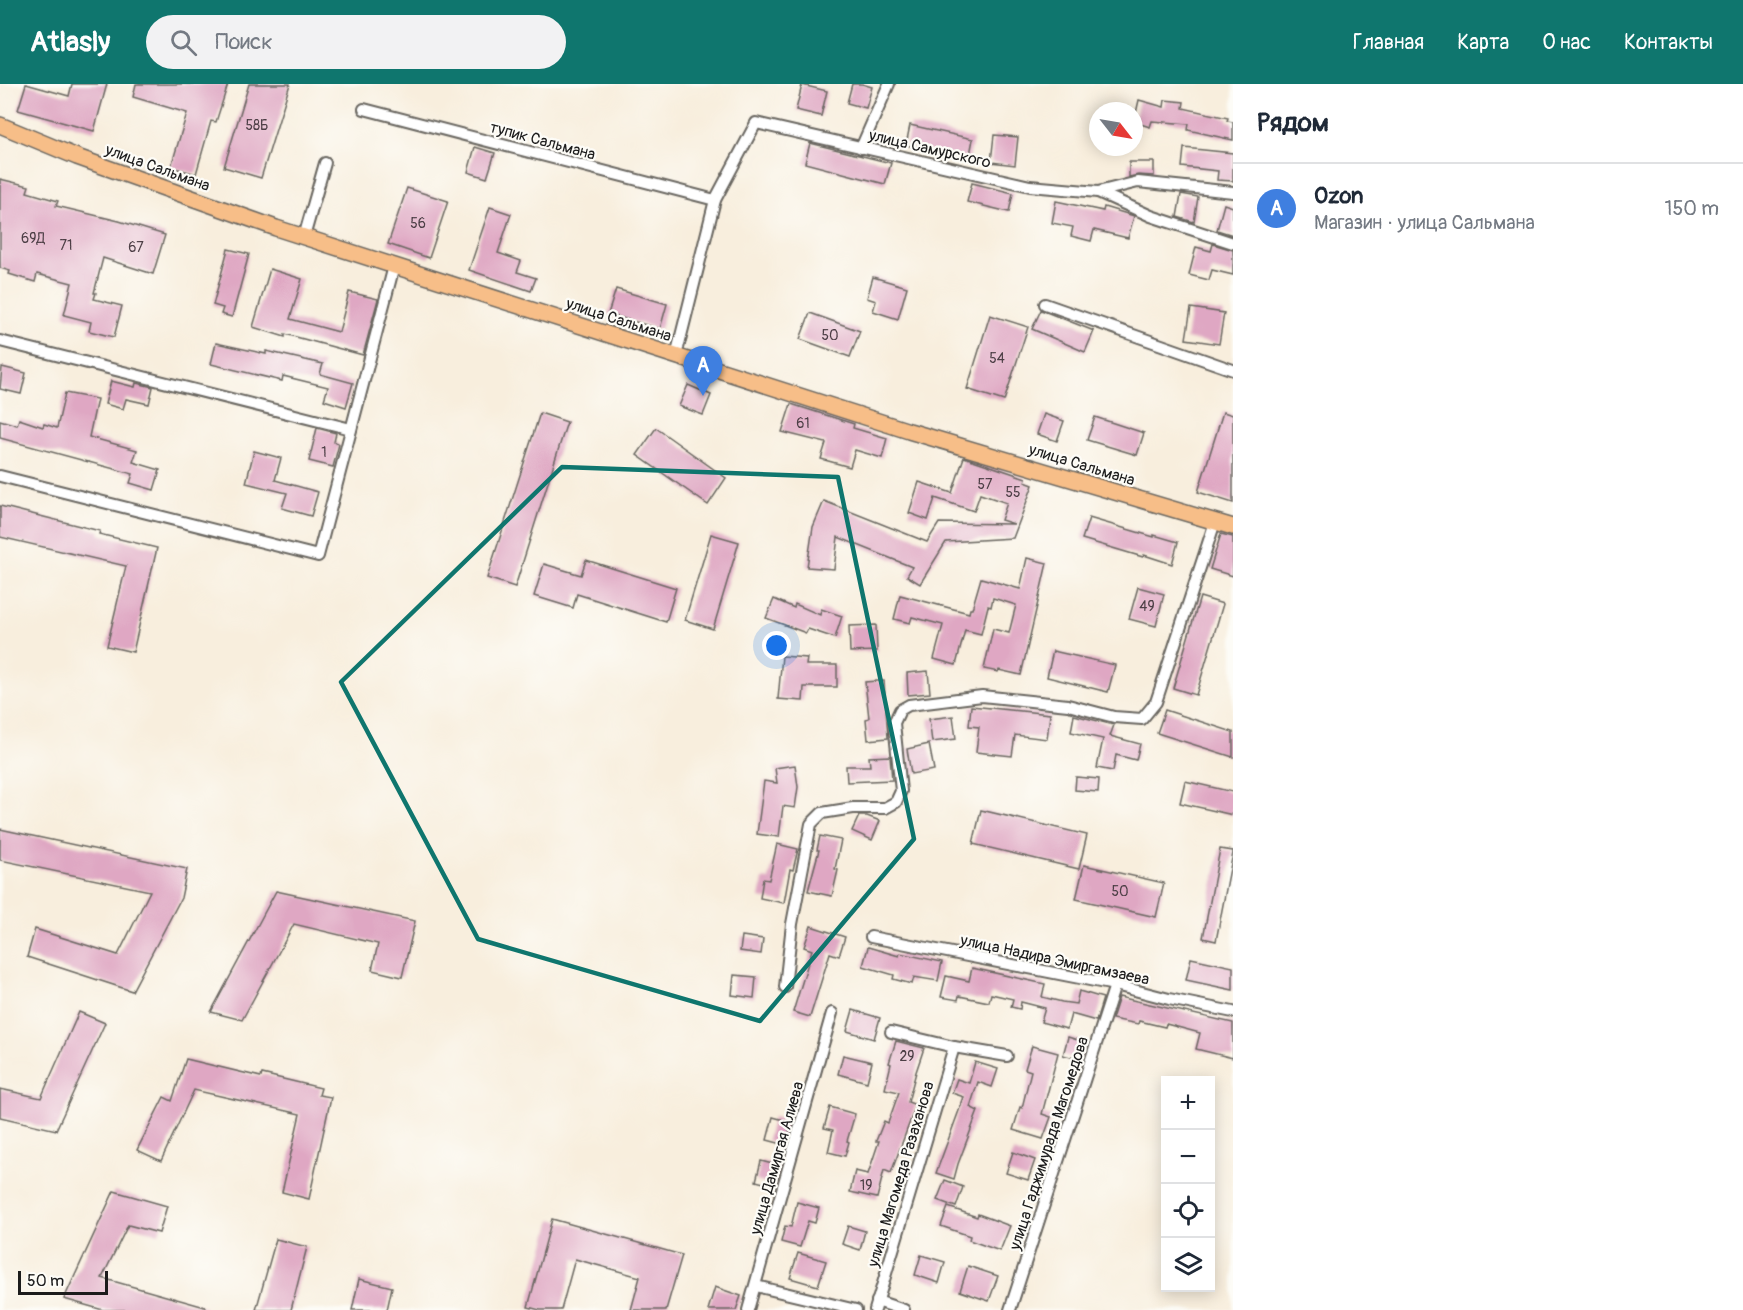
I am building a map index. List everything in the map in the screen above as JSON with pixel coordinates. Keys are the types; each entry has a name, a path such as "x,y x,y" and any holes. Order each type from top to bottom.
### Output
{"main road":[{"name":"улица Сальмана","path":"0,125 77,158 304,237 909,431 1233,527"}],"street":[{"path":"861,148 889,84"},
{"name":"тупик Сальмана","path":"364,109 715,200"},
{"name":"улица Самурского","path":"715,200 756,123 1030,186 1098,192 1138,182 1233,192"},
{"path":"304,237 325,163"},
{"name":"улица Самурского","path":"1098,192 1151,216 1233,243"},
{"path":"676,356 715,200"},
{"path":"0,476 318,556 394,266"},
{"path":"1045,304 1233,370"},
{"path":"0,342 351,429"},
{"path":"785,987 792,924 811,824 822,813 853,808 885,808 896,802 901,791 894,723 900,710 909,705 982,696 1068,705 1114,717 1142,719 1156,702 1215,522"},
{"name":"улица Надира Эмиргамзаева","path":"871,937 1115,985 1233,1012"},
{"name":"улица Гаджимурада Магомедова","path":"1010,1310 1115,985"},
{"name":"улица Дамиргая Алиева","path":"748,1310 832,1013"},
{"path":"891,1032 954,1047 1007,1056"},
{"name":"улица Магомеда Разаханова","path":"876,1306 954,1047"},
{"path":"756,1286 856,1310"},
{"path":"876,1306 904,1310"}],"highlighted area":[{"path":"562,467 838,477 914,839 760,1021 478,939 341,682"}],"building":[{"path":"26,84 69,96 72,84 107,84 94,131 18,110"},
{"path":"136,84 228,84 216,122 211,121 196,174 171,167 187,113 133,97"},
{"path":"249,84 290,84 261,178 224,167"},
{"path":"852,84 872,87 866,108 847,103"},
{"path":"802,85 827,91 821,116 796,110"},
{"path":"1139,100 1164,107 1165,100 1184,102 1183,108 1228,118 1227,121 1233,122 1233,140 1188,130 1189,124 1152,121 1150,127 1143,125 1143,102 1139,102"},
{"path":"910,125 973,139 969,160 906,145"},
{"path":"994,135 1018,137 1015,165 991,162"},
{"path":"810,143 891,163 885,184 805,163"},
{"path":"475,147 495,153 487,178 468,172"},
{"path":"1184,148 1233,153 1233,181 1217,180 1218,171 1182,167"},
{"path":"1129,162 1154,162 1154,176 1129,177"},
{"path":"0,179 29,186 27,192 58,201 56,206 165,235 153,274 103,258 94,299 122,306 114,337 89,331 91,322 64,315 72,283 37,274 35,282 9,274 10,271 0,268"},
{"path":"972,183 1013,193 1009,212 967,202"},
{"path":"407,188 448,201 429,258 388,244"},
{"path":"1181,194 1198,197 1194,222 1177,217"},
{"path":"1056,201 1103,211 1104,207 1134,216 1128,238 1094,230 1091,241 1071,236 1073,227 1052,223"},
{"path":"1224,204 1233,207 1233,235 1217,230"},
{"path":"490,207 511,214 498,253 521,261 517,272 536,278 531,291 469,270"},
{"path":"1213,244 1233,250 1233,275 1212,270 1209,280 1189,275 1196,247 1211,251"},
{"path":"228,249 249,254 232,317 221,314 223,308 213,305"},
{"path":"270,269 302,279 290,319 339,332 349,292 378,299 363,355 253,327"},
{"path":"873,277 907,287 898,319 873,311 876,301 867,298"},
{"path":"616,289 667,304 660,329 608,314"},
{"path":"1191,308 1224,313 1219,344 1186,339"},
{"path":"1041,310 1094,331 1085,352 1032,329"},
{"path":"810,313 860,331 850,357 800,339"},
{"path":"990,315 1028,327 1004,401 967,389"},
{"path":"216,343 323,364 320,374 353,383 346,407 324,400 328,387 283,376 282,381 211,364"},
{"path":"2,367 26,373 21,394 0,389"},
{"path":"111,381 135,387 136,383 153,387 149,404 126,399 123,409 105,404"},
{"path":"688,385 711,395 703,415 679,406"},
{"path":"65,393 97,399 89,437 137,450 133,462 160,470 154,490 130,483 133,474 0,438 0,420 17,425 19,419 43,427 44,424 57,428"},
{"path":"791,404 854,424 853,428 887,438 882,458 855,450 850,467 821,459 826,443 782,432"},
{"path":"1223,412 1233,415 1233,503 1198,492"},
{"path":"540,413 567,422 515,587 487,578"},
{"path":"1044,414 1064,421 1057,441 1037,434"},
{"path":"1095,417 1144,433 1137,455 1087,440"},
{"path":"317,428 336,433 334,442 339,444 333,467 309,461"},
{"path":"656,428 726,478 708,505 637,455"},
{"path":"254,451 281,458 275,480 318,492 311,516 282,508 287,493 246,483"},
{"path":"964,457 1026,478 1025,482 1033,485 1013,538 946,542 920,584 907,576 912,567 838,537 834,569 807,567 813,527 824,501 927,542 939,523 1014,524 1001,520 1007,503 980,494 974,511 935,498 928,520 909,513 919,482 952,493"},
{"path":"0,506 157,548 133,652 107,646 126,566 0,537"},
{"path":"1089,518 1178,542 1172,564 1082,539"},
{"path":"711,534 739,542 713,629 685,620"},
{"path":"1221,534 1233,537 1233,576 1210,569"},
{"path":"1027,558 1047,563 1021,675 984,669 993,629 1009,633 1016,605 993,598 991,607 988,606 981,634 965,630 956,665 934,659 943,625 912,617 910,623 894,619 900,595 969,613 981,578 1020,589"},
{"path":"586,560 676,588 666,622 577,594 573,608 534,596 544,564 581,575"},
{"path":"1138,587 1164,594 1156,626 1129,619"},
{"path":"1200,597 1223,604 1196,695 1173,688"},
{"path":"774,599 794,608 795,604 820,615 821,609 842,616 835,638 808,629 806,633 766,618"},
{"path":"876,625 877,651 850,652 849,626"},
{"path":"1053,651 1115,665 1108,692 1047,677"},
{"path":"782,656 807,658 806,665 837,665 837,687 804,687 803,701 778,699"},
{"path":"928,671 930,693 908,695 907,673"},
{"path":"884,681 888,738 868,740 866,719 869,718 865,682"},
{"path":"971,706 1050,714 1047,739 1015,735 1012,756 976,752 979,727 969,726"},
{"path":"1165,710 1233,732 1233,757 1157,733"},
{"path":"1074,715 1114,725 1110,736 1140,744 1136,760 1116,755 1113,771 1097,768 1103,739 1071,732"},
{"path":"953,716 956,739 932,742 929,719"},
{"path":"929,744 934,770 911,774 907,749"},
{"path":"890,756 892,780 847,782 846,766 870,766 869,757"},
{"path":"795,765 798,787 795,808 783,806 779,837 757,834 764,781 777,783 775,768"},
{"path":"1076,777 1099,779 1098,792 1075,790"},
{"path":"1185,781 1233,792 1233,815 1180,803"},
{"path":"981,810 1087,835 1079,869 973,844"},
{"path":"859,816 867,816 880,821 872,840 852,831"},
{"path":"0,829 187,869 181,898 132,991 27,957 35,929 118,955 150,891 0,860"},
{"path":"820,836 841,840 832,896 808,891 819,850 817,850"},
{"path":"777,844 798,849 793,870 790,869 784,903 760,898 763,879 769,880"},
{"path":"1220,849 1233,851 1233,853 1216,941 1203,938"},
{"path":"1084,865 1164,883 1156,917 1076,899"},
{"path":"276,891 415,921 402,977 372,970 378,944 294,924 242,1020 211,1012"},
{"path":"811,926 845,937 839,956 830,953 810,1017 793,1012 812,950 804,947"},
{"path":"742,936 763,939 761,954 740,951"},
{"path":"868,947 899,956 900,953 942,962 938,981 914,977 912,984 893,979 894,975 863,966"},
{"path":"1191,958 1233,967 1233,990 1186,980"},
{"path":"972,968 1045,984 1042,997 1062,1002 1076,1004 1079,991 1103,998 1096,1021 1071,1014 1067,1029 1041,1022 1045,1008 1021,1002 1020,1009 1011,1007 1013,999 991,994 989,1002 959,996 958,1000 941,997 946,976 969,981"},
{"path":"734,975 756,977 754,998 732,995"},
{"path":"1119,997 1233,1023 1233,1058 1196,1049 1200,1033 1166,1024 1165,1027 1139,1021 1138,1024 1112,1019"},
{"path":"853,1010 880,1018 874,1039 847,1031"},
{"path":"79,1012 105,1023 56,1130 0,1117 0,1089 41,1098"},
{"path":"1068,1037 1087,1043 1082,1060 1063,1055"},
{"path":"896,1041 924,1048 908,1102 916,1105 891,1173 884,1170 877,1198 850,1192 855,1171 868,1174 879,1141 876,1141 884,1121 888,1123 899,1092 885,1089 891,1064 889,1063"},
{"path":"1032,1046 1058,1053 1042,1114 1051,1117 1043,1139 1013,1130 1020,1107 1022,1108 1031,1071 1025,1069"},
{"path":"843,1055 872,1062 867,1082 838,1074"},
{"path":"186,1059 261,1077 262,1074 321,1088 319,1095 331,1097 309,1199 282,1192 300,1114 194,1090 161,1161 137,1150 164,1097 172,1101"},
{"path":"975,1062 998,1069 992,1087 978,1082 970,1107 978,1111 954,1179 936,1173 964,1097 952,1093 957,1079 969,1083"},
{"path":"830,1107 855,1114 845,1156 828,1152 833,1130 824,1128"},
{"path":"773,1117 791,1122 786,1145 767,1140"},
{"path":"1013,1152 1035,1160 1028,1180 1006,1173"},
{"path":"761,1161 780,1166 775,1186 756,1181"},
{"path":"945,1180 963,1187 956,1207 937,1200"},
{"path":"114,1191 167,1206 159,1233 128,1225 102,1278 205,1307 204,1310 103,1310 64,1299"},
{"path":"797,1202 819,1208 815,1223 808,1221 800,1247 781,1242 785,1226 791,1227"},
{"path":"948,1207 977,1217 978,1214 1010,1226 1000,1251 969,1240 970,1236 941,1226"},
{"path":"552,1219 682,1255 666,1310 631,1310 640,1277 575,1259 561,1310 540,1310 528,1307"},
{"path":"848,1226 865,1231 860,1250 842,1244"},
{"path":"276,1239 307,1247 291,1310 256,1310"},
{"path":"798,1253 826,1261 818,1286 790,1278"},
{"path":"921,1255 945,1262 939,1283 915,1275"},
{"path":"968,1266 998,1276 989,1301 960,1291"},
{"path":"359,1279 392,1287 387,1310 352,1310"},
{"path":"715,1287 741,1296 736,1310 708,1310"}],"place":[{"name":"Ozon","path":"703,396"}]}
